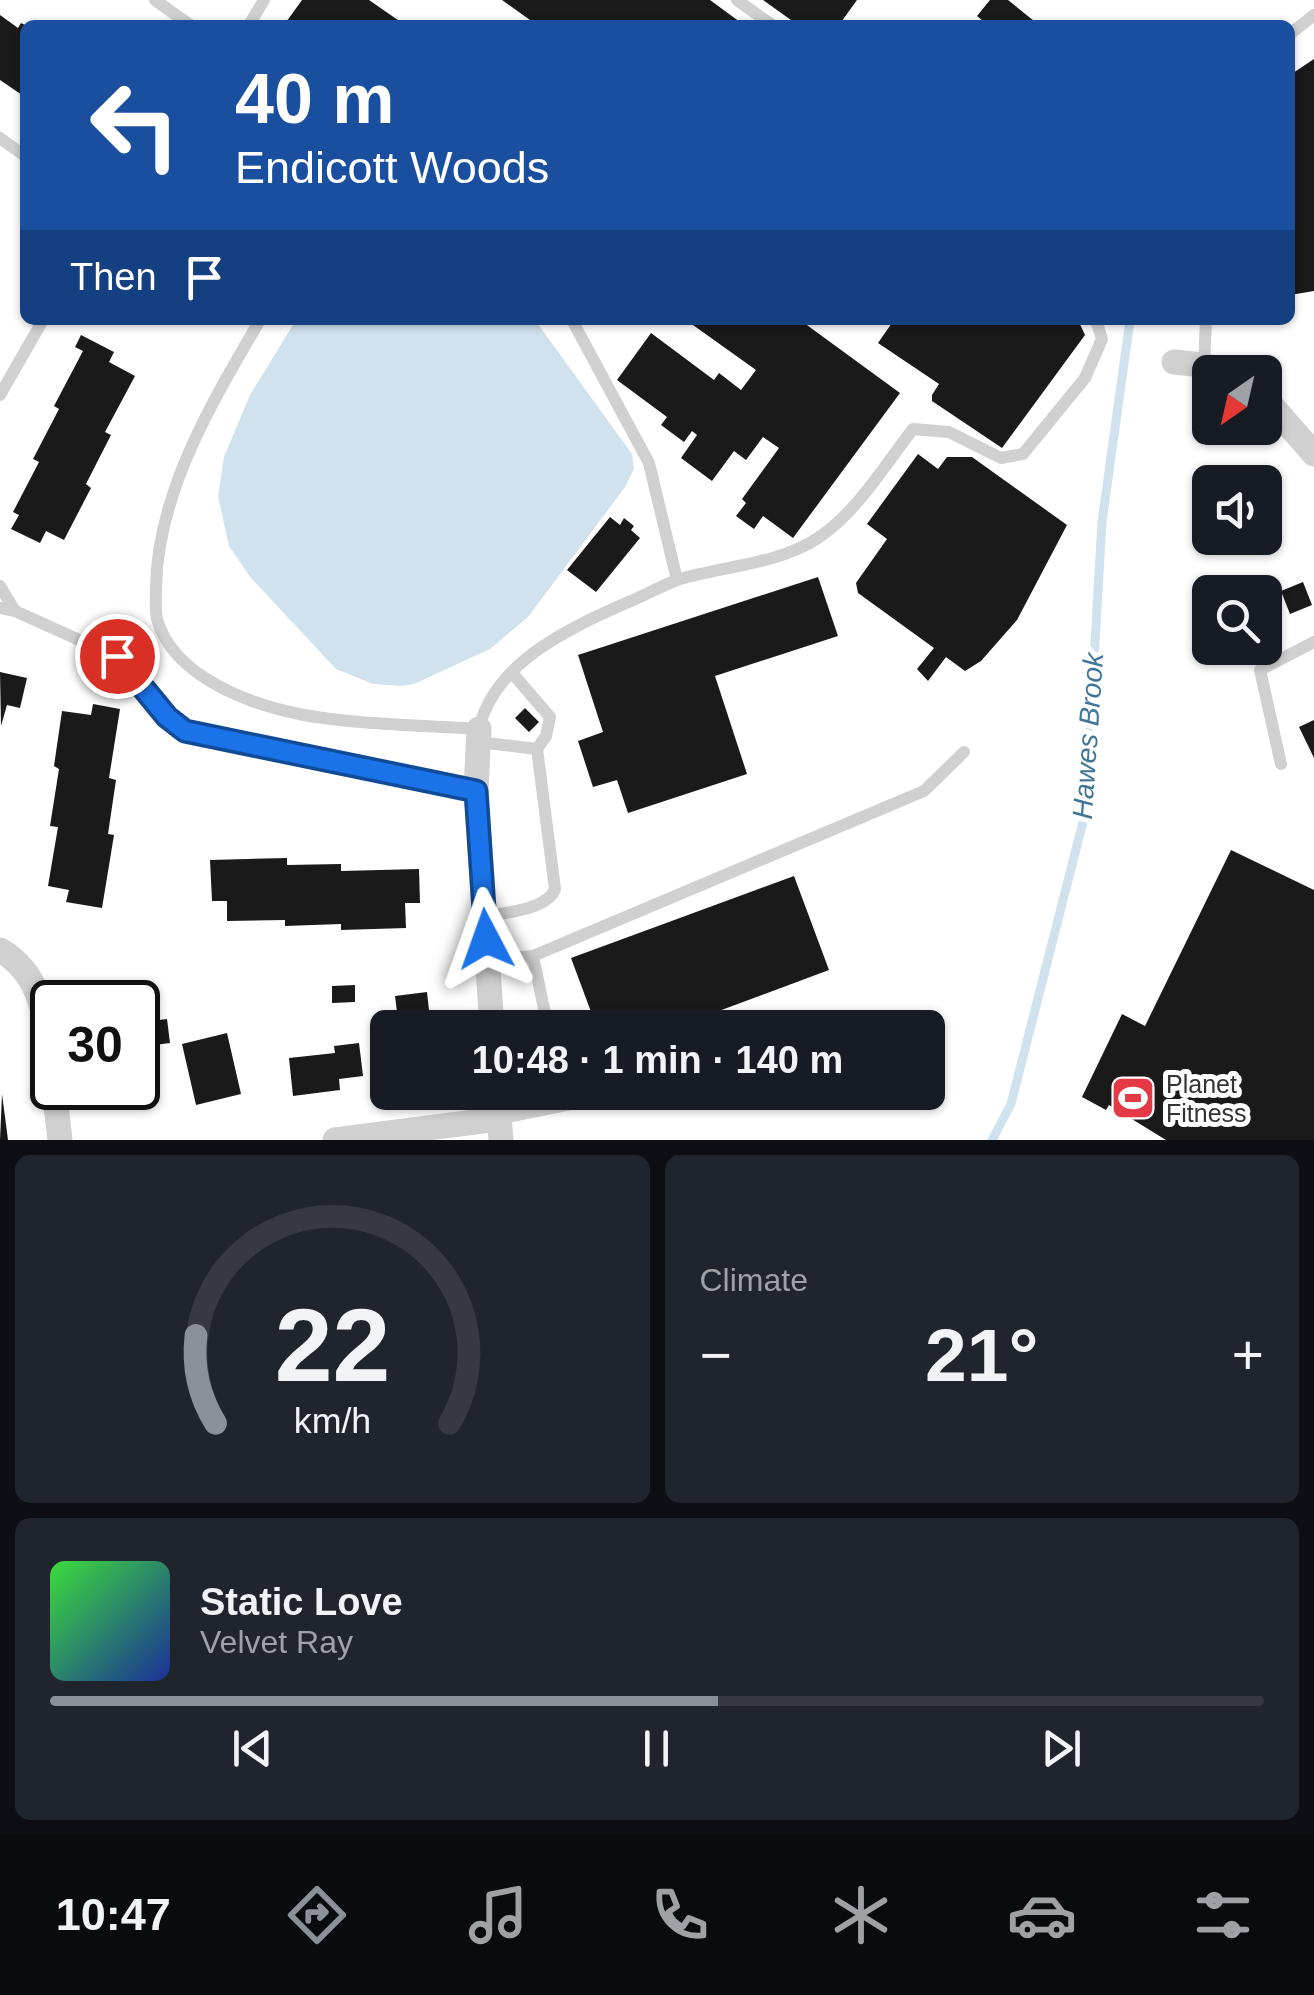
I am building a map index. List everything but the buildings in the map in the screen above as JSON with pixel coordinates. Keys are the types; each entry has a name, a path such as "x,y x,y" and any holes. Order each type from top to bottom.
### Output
{"street":[{"path":"1174,362 1192,365"},
{"path":"1282,417 1314,454"},
{"path":"479,736 476,791 491,1010"},
{"path":"0,950 12,957 31,980"},
{"path":"57,1110 60,1140"},
{"path":"335,1140 500,1129"}],"lane":[{"path":"155,0 183,20"},
{"path":"737,0 765,20"},
{"path":"0,395 40,325"},
{"path":"257,325 194,443 165,520 157,554 156,602 157,618 166,638 189,666 214,685 271,706 303,715 479,736 536,749"},
{"path":"575,325 649,463 677,580"},
{"path":"479,736 482,716 513,674 570,628 677,580 788,552 818,538 843,517 913,429 949,432 1002,458 1022,454 1085,378 1102,338 1098,325"},
{"path":"1207,325 1212,355"},
{"path":"0,586 7,610 117,656 167,717 185,731 476,791"},
{"path":"1282,764 1260,670 1314,642"},
{"path":"485,917 541,903 552,897 555,889 536,749 546,736 550,717 513,674"},
{"path":"488,960 534,956 924,791 964,752"},
{"path":"534,956 544,1010"},
{"path":"500,1129 539,1110"}],"water":[{"path":"293,325 539,325 632,454 634,469 625,487 528,617 490,649 414,684 373,684 336,669 251,578 229,546 218,496 224,457 250,395"}],"waterway":[{"name":"Hawes Brook","path":"992,1140 1011,1104 1085,814 1102,522 1129,325"}],"place":[{"name":"Planet Fitness","path":"1133,1098"}],"route":[{"path":"117,656 167,717 185,731 476,791 486,939"}]}
